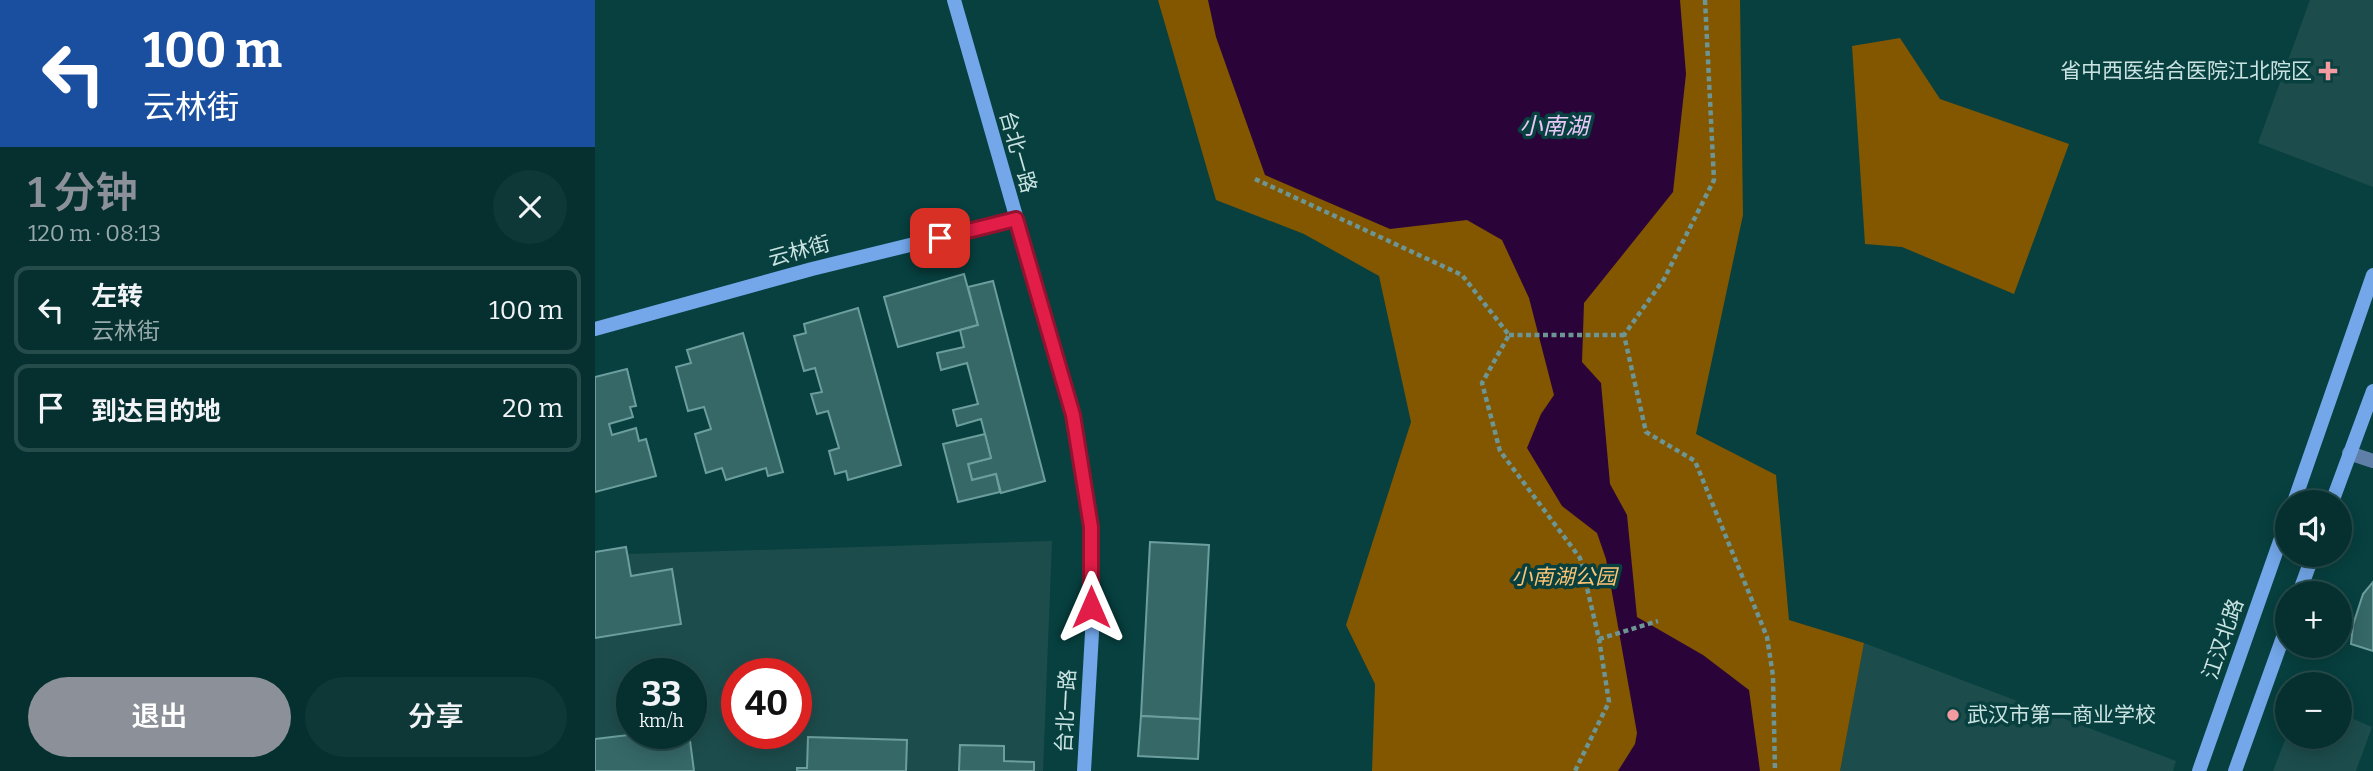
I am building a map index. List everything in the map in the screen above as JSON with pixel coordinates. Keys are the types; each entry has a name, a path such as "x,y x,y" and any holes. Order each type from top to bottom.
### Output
{"street":[{"name":"台北一路","path":"954,0 1073,415 1091,527 1092,633 1084,771"},
{"name":"云林街","path":"595,330 812,269 1016,219"},
{"path":"2298,490 2373,275"},
{"path":"2336,490 2373,391"},
{"path":"2349,453 2373,461"},
{"name":"江汉北路","path":"2199,771 2275,555"},
{"path":"2235,771 2276,658"}],"path":[{"path":"1705,0 1714,180 1664,279 1624,335 1646,432 1695,461 1767,637 1773,676 1775,771"},
{"path":"1255,179 1462,275 1509,335"},
{"path":"1509,335 1624,335"},
{"path":"1509,335 1482,383 1500,451 1580,558 1599,639 1609,702 1575,771"},
{"path":"1599,639 1658,621"}],"shaded area":[{"name":"省中西医结合医院江北院区","path":"2310,0 2373,0 2373,187 2258,143"},
{"path":"1052,541 1043,771 595,771 595,555"},
{"name":"武汉市第一商业学校","path":"1864,643 2176,761 2173,771 1840,771"},
{"path":"2352,718 2372,727 2356,771 2273,771 2282,749 2352,749"}],"green space":[{"name":"小南湖公园","path":"1158,0 1740,0 1743,215 1696,434 1776,475 1789,620 1864,643 1840,771 1372,771 1375,684 1346,625 1411,422 1379,276 1304,234 1216,200"},
{"path":"1900,38 1940,99 2069,144 2014,294 1902,247 1865,244 1852,46"}],"water":[{"name":"小南湖","path":"1208,0 1680,0 1686,74 1673,192 1584,303 1582,362 1601,383 1610,484 1627,515 1637,617 1703,655 1749,690 1760,771 1618,771 1635,744 1637,733 1606,559 1597,533 1562,506 1527,448 1541,414 1554,395 1529,298 1502,240 1467,220 1390,229 1265,175 1216,37"}],"building":[{"path":"964,274 978,325 898,347 884,297"},
{"path":"993,281 1045,481 1001,493 996,474 972,480 968,464 991,458 981,419 957,426 953,410 978,404 967,363 941,370 937,353 964,347 960,330 978,325 968,287"},
{"path":"858,308 901,465 848,480 846,471 835,474 829,451 839,448 828,411 817,414 811,394 822,392 815,368 804,371 794,336 806,333 804,324"},
{"path":"743,333 783,472 768,476 766,468 726,480 722,468 706,473 695,434 711,429 704,407 688,411 676,367 691,363 687,350"},
{"path":"627,369 636,406 630,407 633,417 609,424 612,435 636,428 639,441 646,439 656,476 595,492 595,377"},
{"path":"985,434 991,458 968,464 972,480 996,474 1000,492 958,502 943,444"},
{"path":"1150,542 1209,545 1200,719 1141,716"},
{"path":"626,547 631,576 672,569 681,624 595,638 595,552"},
{"path":"2373,582 2373,651 2352,644 2353,625 2363,594"},
{"path":"1141,716 1200,719 1198,759 1138,756"},
{"path":"616,736 616,749 691,749 694,771 595,771 595,739"},
{"path":"812,737 907,740 906,771 797,771 797,768 807,768 808,749 812,749"},
{"path":"960,745 1004,746 1004,761 1034,762 1034,771 959,771"}],"place":[{"name":"省中西医结合医院江北院区","path":"2328,71"},
{"name":"武汉市第一商业学校","path":"1953,715"}],"route":[{"path":"940,238 1016,219 1073,415 1091,527 1091,607"}]}
